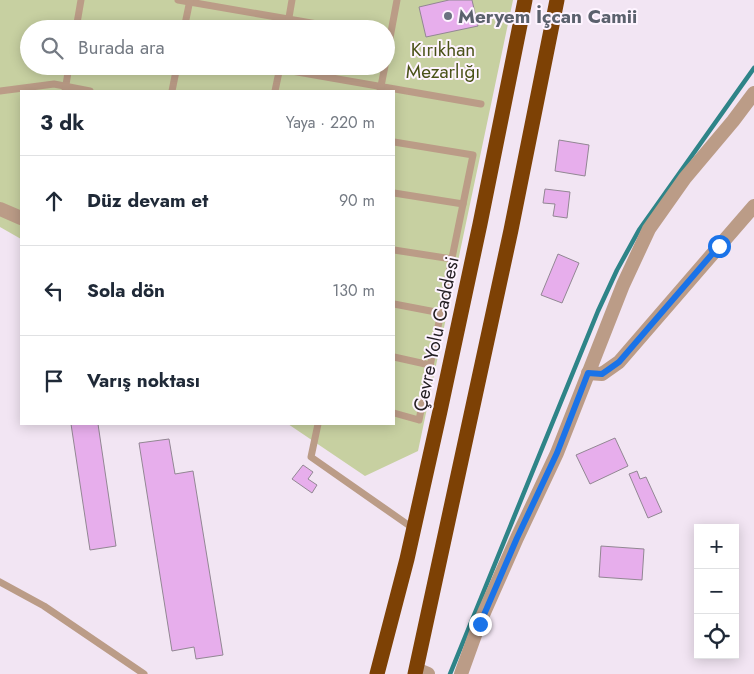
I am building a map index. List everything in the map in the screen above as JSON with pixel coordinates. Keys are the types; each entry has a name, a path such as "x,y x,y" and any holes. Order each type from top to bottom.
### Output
{"highway":[{"name":"Çevre Yolu Caddesi","path":"377,674 414,529 480,224 525,0"},
{"path":"422,673 557,0"}],"street":[{"path":"462,674 480,624 517,538 557,453 623,285 649,229 685,178 734,121 754,93"},
{"path":"588,373 602,374 619,362 754,206"},
{"path":"0,209 20,218"}],"lane":[{"path":"78,20 81,0"},
{"path":"178,0 295,20"},
{"path":"289,19 292,0"},
{"path":"392,20 397,0"},
{"path":"186,20 190,1"},
{"path":"65,89 67,75"},
{"path":"172,90 175,75"},
{"path":"275,90 278,75"},
{"path":"314,75 381,89 383,75"},
{"path":"0,91 54,84 65,89 78,90"},
{"path":"395,91 482,104"},
{"path":"395,142 473,155 419,420 395,413"},
{"path":"395,194 463,204"},
{"path":"395,250 452,259"},
{"path":"395,304 441,312"},
{"path":"395,357 430,365"},
{"path":"318,425 311,457 414,529"},
{"path":"0,582 44,606 144,674"}],"green space":[{"name":"Kırıkhan Mezarlığı","path":"0,0 513,0 418,451 365,476 289,425 395,425 395,90 20,90 20,238 0,227"}],"building":[{"name":"Meryem İçcan Camii","path":"449,0 472,0 478,26 426,37 419,7"},
{"path":"559,140 589,145 585,176 555,171"},
{"path":"545,189 570,192 567,218 553,216 555,204 543,203"},
{"path":"558,254 579,263 562,303 541,295"},
{"path":"71,425 98,425 116,546 90,550"},
{"path":"615,438 628,466 590,484 576,455"},
{"path":"169,439 175,474 193,471 223,655 196,659 194,647 172,651 139,443"},
{"path":"303,465 313,472 308,479 317,485 312,493 292,479"},
{"path":"637,471 640,479 646,477 662,512 648,518 629,474"},
{"path":"601,546 644,549 642,580 599,577"}],"waterway":[{"path":"450,674 598,311 617,270 639,230 754,68"}],"place":[{"name":"Meryem İçcan Camii","path":"448,16"}],"route":[{"path":"480,624 517,538 557,453 588,373 602,374 619,362 719,246"}]}
